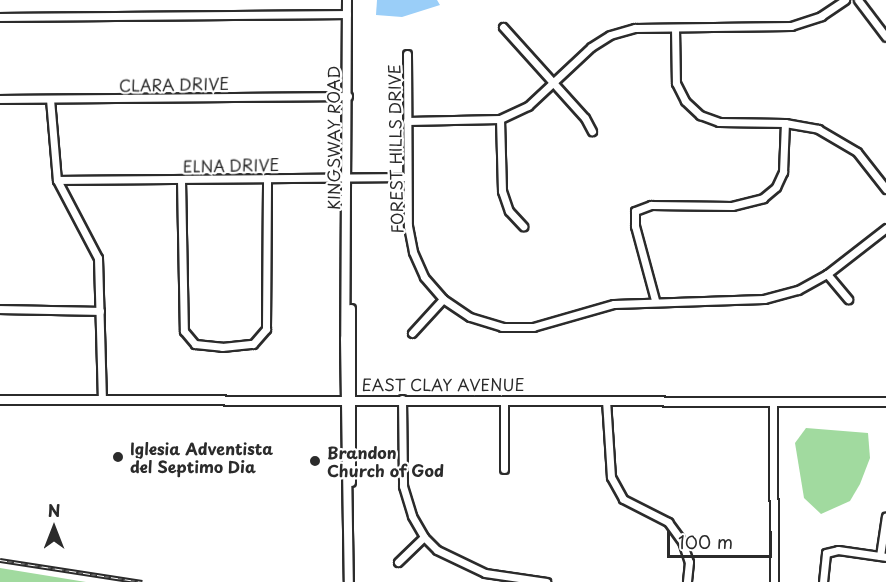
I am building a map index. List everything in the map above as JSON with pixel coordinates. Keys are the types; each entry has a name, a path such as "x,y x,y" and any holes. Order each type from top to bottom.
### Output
{"street":[{"name":"KINGSWAY ROAD","path":"347,0 350,582"},
{"path":"407,121 500,119 528,106 591,47 610,35 635,28 791,26 822,16 845,0"},
{"path":"858,0 886,37"},
{"path":"0,17 347,14"},
{"path":"503,27 585,118 592,131"},
{"path":"675,28 676,83 685,101 700,115 719,122 785,123 819,129 849,145 886,189"},
{"name":"FOREST HILLS DRIVE","path":"407,54 407,177 413,252 424,277 443,299 470,317 502,327 533,327 614,304 655,300 764,299 798,290 826,274 886,228"},
{"name":"CLARA DRIVE","path":"0,99 348,96"},
{"path":"50,99 57,180 98,258 102,400"},
{"path":"500,119 502,191 509,211 524,226"},
{"path":"655,300 635,226 635,211 651,205 732,206 763,198 776,187 783,172 785,123"},
{"name":"ELNA DRIVE","path":"57,180 407,177"},
{"path":"181,180 184,331 195,344 222,347 254,344 266,329 267,178"},
{"path":"826,274 848,298"},
{"path":"412,333 443,299"},
{"path":"0,309 100,311"},
{"path":"402,399 403,486 412,516 424,537 437,550 485,573 546,582"},
{"name":"EAST CLAY AVENUE","path":"0,400 402,399 886,402"},
{"path":"504,400 504,469"},
{"path":"606,400 611,477 623,499 669,522 682,541 689,562 687,582"},
{"path":"773,402 774,582"},
{"path":"823,582 826,553 838,550 883,556 886,516"},
{"path":"398,562 424,537"}],"green space":[{"path":"806,428 868,433 870,458 860,484 850,501 821,514 804,498 795,443"},
{"path":"0,568 86,582 0,582"}],"water":[{"path":"377,0 437,0 440,5 402,17 376,15"}],"railway":[{"path":"0,560 142,582"}],"place":[{"name":"Iglesia Adventista del Septimo Dia","path":"118,457"},
{"name":"Brandon Church of God","path":"315,461"}]}
